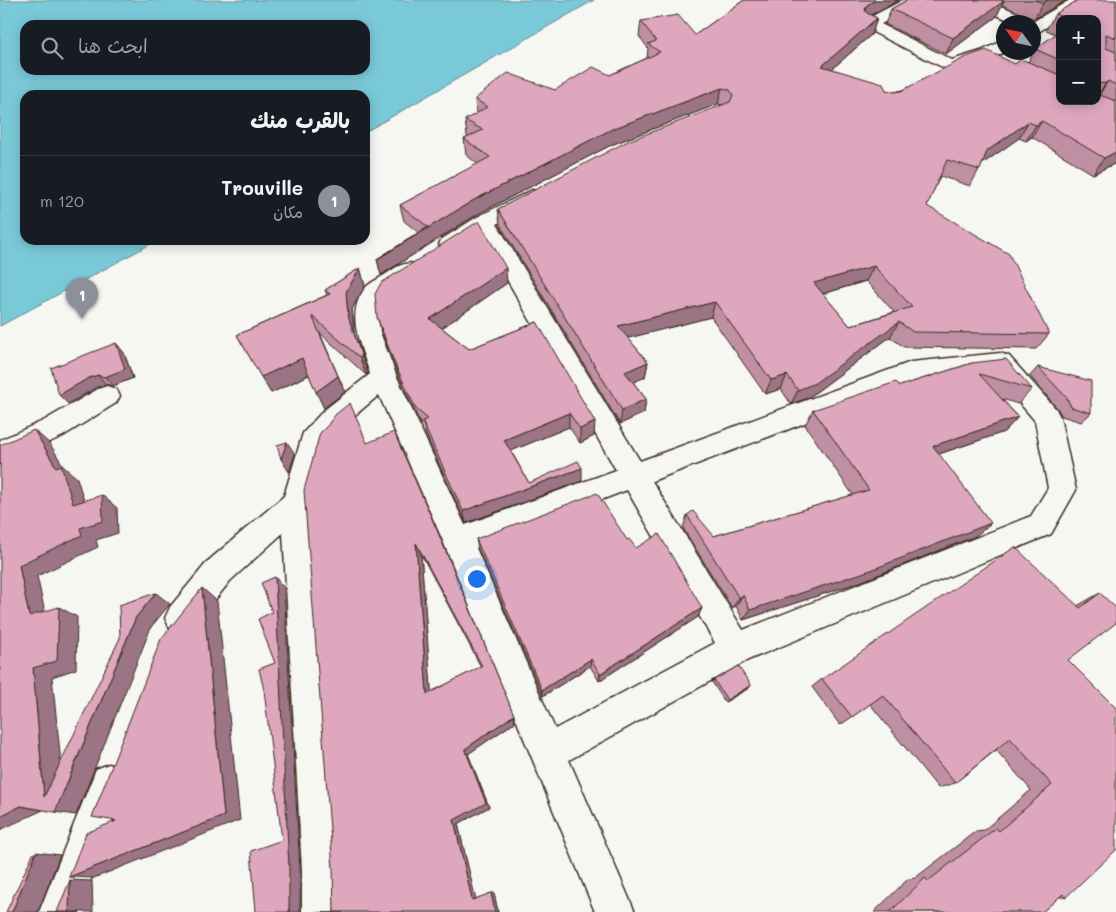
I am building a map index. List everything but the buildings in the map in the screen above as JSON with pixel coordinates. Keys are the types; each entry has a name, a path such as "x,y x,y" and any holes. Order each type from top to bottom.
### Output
{"street":[{"path":"915,0 869,24 952,66"},
{"path":"974,0 1007,15"},
{"path":"1041,21 1082,0"},
{"path":"1041,30 1052,34"},
{"path":"936,75 952,66 987,55 996,54"},
{"path":"552,186 485,222 375,292 366,309 368,332 384,378 458,541 615,912"},
{"path":"485,222 736,649"},
{"path":"458,541 911,372 1000,363 1047,417 1062,490 1041,525 736,649 547,753"},
{"path":"322,912 321,870 296,503 313,441 332,419 384,378"},
{"path":"0,453 54,428 107,396"},
{"path":"164,639 219,570 296,503"},
{"path":"59,912 118,757"}],"water":[{"path":"0,0 594,0 370,129 370,90 20,90 20,245 149,245 0,326"}],"place":[{"name":"Trouville","path":"82,319"}]}
